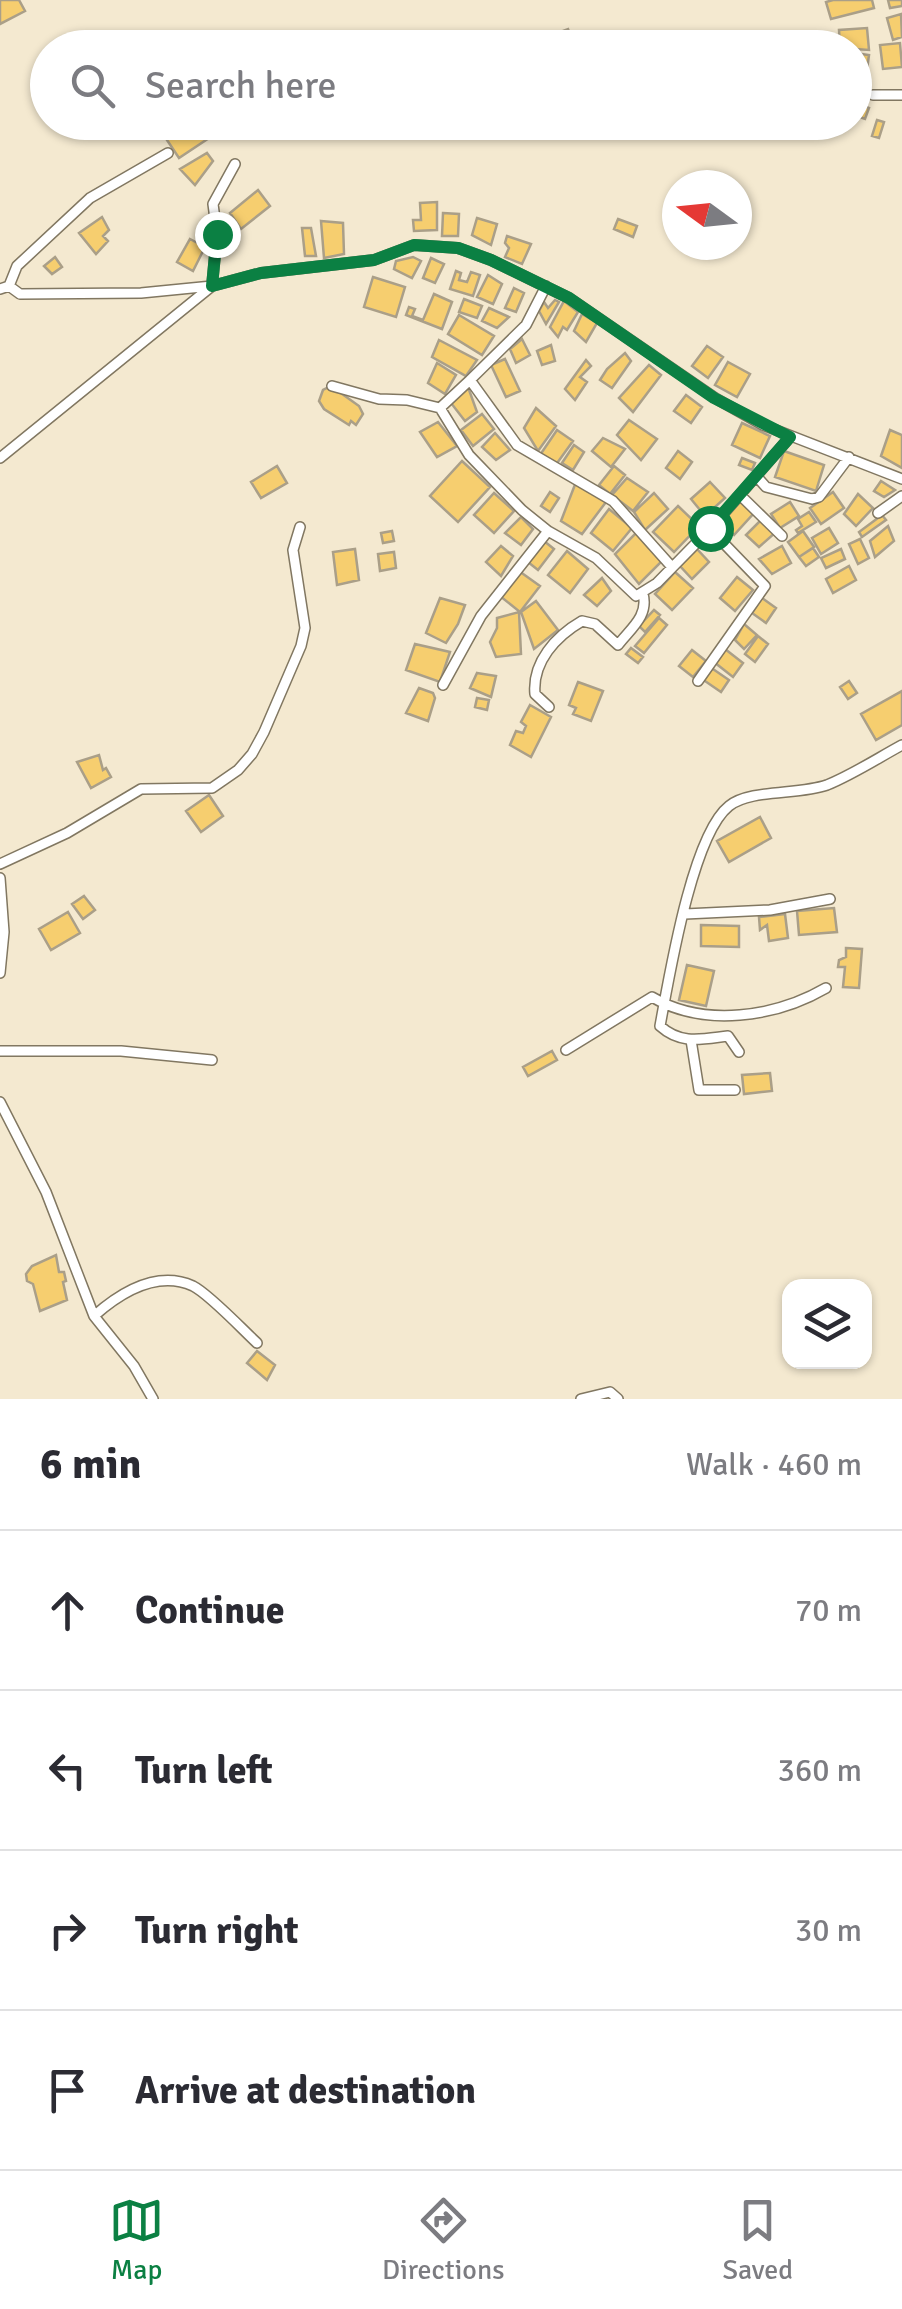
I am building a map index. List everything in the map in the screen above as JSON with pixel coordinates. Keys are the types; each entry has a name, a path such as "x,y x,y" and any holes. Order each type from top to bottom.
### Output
{"street":[{"path":"873,95 902,96"},
{"path":"168,153 104,188 80,206 18,266 4,288 20,294 141,293 212,286 261,273 374,260 414,245 458,248 546,286 666,362 714,398 790,437 902,480"},
{"path":"0,458 212,286 217,255 214,204 235,164"},
{"path":"440,408 526,325 546,286"},
{"path":"470,380 517,445 613,502 671,566"},
{"path":"332,386 379,399 407,400 440,408 469,455 522,510 596,558 632,594 643,594 710,528 790,437"},
{"path":"757,477 766,487 812,500 819,497 849,457"},
{"path":"740,495 782,536"},
{"path":"878,513 902,496"},
{"path":"0,864 67,834 141,789 212,788 245,762 264,732 301,646 305,628 294,550 300,526"},
{"path":"698,681 765,589 762,580 710,528"},
{"path":"443,685 481,616 548,530"},
{"path":"549,707 536,697 534,688 541,658 582,621 595,624 618,646 641,617 646,602 643,594"},
{"path":"739,1052 728,1036 692,1040 672,1037 660,1026 695,868 708,837 729,806 752,796 787,794 827,785 902,745"},
{"path":"0,878 0,973"},
{"path":"685,914 770,910 830,899"},
{"path":"566,1050 652,997 664,1004 730,1018 805,1000 826,988"},
{"path":"692,1040 699,1090 735,1090"},
{"path":"0,1052 122,1051 212,1060"},
{"path":"0,1102 46,1192 94,1316 134,1366 153,1399"},
{"path":"94,1316 115,1298 154,1280 192,1286 258,1343"},
{"path":"581,1399 610,1392 618,1399"}],"building":[{"path":"0,0 19,0 25,11 0,24"},
{"path":"872,0 874,8 831,19 826,2"},
{"path":"888,0 902,0 902,6 890,8"},
{"path":"901,14 902,37 893,40 887,18"},
{"path":"900,43 902,67 883,69 880,45"},
{"path":"877,120 884,122 879,138 872,136"},
{"path":"167,140 206,140 179,158"},
{"path":"207,153 213,161 195,185 180,169"},
{"path":"258,190 270,206 241,229 230,213"},
{"path":"437,202 437,230 414,231 413,220 421,220 420,203"},
{"path":"443,213 459,214 458,236 442,236"},
{"path":"102,217 109,230 103,236 108,241 96,254 79,233"},
{"path":"477,218 497,224 491,245 472,235"},
{"path":"618,219 637,226 633,237 614,229"},
{"path":"321,221 343,223 344,254 324,258"},
{"path":"302,228 311,228 316,256 305,256"},
{"path":"507,236 531,244 522,264 505,257 509,248 505,243"},
{"path":"190,239 205,247 193,271 177,262"},
{"path":"55,257 62,267 52,274 44,266"},
{"path":"413,257 421,261 412,278 394,269 396,261"},
{"path":"431,258 444,264 435,283 423,278"},
{"path":"456,271 461,273 459,280 467,282 471,272 480,275 473,296 450,289"},
{"path":"488,275 502,284 493,304 477,297"},
{"path":"373,277 405,287 396,317 364,307"},
{"path":"514,288 524,293 516,312 505,308"},
{"path":"434,294 452,302 442,329 406,315 409,307 415,309 412,316 423,320"},
{"path":"464,299 482,306 477,318 459,312"},
{"path":"555,300 559,302 546,324 539,311 544,302 548,308"},
{"path":"564,301 578,312 558,337 550,327"},
{"path":"489,308 509,317 497,328 482,321"},
{"path":"582,314 597,323 586,342 574,331"},
{"path":"459,315 494,336 482,355 448,334"},
{"path":"522,339 530,355 516,363 510,349"},
{"path":"439,340 477,360 466,376 432,357"},
{"path":"551,345 555,361 542,365 537,351"},
{"path":"707,346 723,357 708,378 692,366"},
{"path":"625,353 631,361 612,388 600,380"},
{"path":"505,359 520,391 506,397 491,365"},
{"path":"586,360 591,366 580,377 587,382 575,400 565,389"},
{"path":"728,362 750,374 737,397 715,385"},
{"path":"437,363 456,375 445,394 428,383"},
{"path":"649,365 661,375 633,412 619,398"},
{"path":"331,386 359,406 363,414 356,425 351,421 349,425 324,409 319,401 323,390"},
{"path":"468,387 477,412 465,421 451,403"},
{"path":"686,395 702,407 691,423 674,411"},
{"path":"536,408 556,426 538,451 524,428"},
{"path":"482,414 494,429 473,446 461,430"},
{"path":"629,420 657,439 641,460 617,435"},
{"path":"438,422 457,446 437,457 420,432"},
{"path":"742,423 770,436 760,458 732,445"},
{"path":"557,430 573,441 555,466 540,455"},
{"path":"890,430 902,435 902,468 881,456"},
{"path":"495,433 510,450 496,460 482,447"},
{"path":"603,438 625,449 611,467 592,451"},
{"path":"574,445 584,452 573,470 562,463"},
{"path":"678,451 692,462 680,479 666,468"},
{"path":"784,451 824,465 816,491 775,477"},
{"path":"742,458 755,463 752,470 739,465"},
{"path":"462,461 490,487 458,522 430,496"},
{"path":"277,466 287,483 261,498 251,482"},
{"path":"614,466 625,475 610,494 599,485"},
{"path":"627,478 648,492 633,511 612,495"},
{"path":"881,481 895,490 884,497 874,491"},
{"path":"576,482 606,502 582,534 561,521"},
{"path":"710,482 725,498 705,516 691,499"},
{"path":"550,492 559,498 550,512 541,506"},
{"path":"833,492 844,508 821,524 810,508"},
{"path":"494,493 514,511 494,533 474,515"},
{"path":"654,493 668,509 645,530 634,512"},
{"path":"858,494 873,508 856,526 844,514"},
{"path":"741,501 754,513 734,535 721,523"},
{"path":"790,502 799,516 780,528 771,514"},
{"path":"678,506 699,526 674,552 653,532"},
{"path":"609,509 632,528 613,551 591,533"},
{"path":"809,512 816,522 798,533 796,530 802,526 798,519"},
{"path":"882,515 886,520 862,537 859,532"},
{"path":"521,517 533,529 521,545 505,533"},
{"path":"762,519 776,532 759,547 746,535"},
{"path":"888,526 894,541 875,557 870,541"},
{"path":"829,528 838,543 821,554 812,538"},
{"path":"392,531 394,541 383,543 381,533"},
{"path":"803,531 814,547 799,557 788,542"},
{"path":"637,532 664,559 639,584 615,554"},
{"path":"860,539 869,558 858,564 849,544"},
{"path":"544,541 554,549 538,570 528,562"},
{"path":"501,546 513,556 501,576 486,562"},
{"path":"782,546 791,563 772,574 759,559"},
{"path":"813,548 819,557 806,566 799,557"},
{"path":"355,549 359,580 337,585 333,552"},
{"path":"697,549 709,562 692,579 680,566"},
{"path":"841,549 845,559 826,568 821,558"},
{"path":"567,551 588,569 570,593 548,575"},
{"path":"394,552 396,568 380,571 378,554"},
{"path":"849,566 856,580 833,593 826,579"},
{"path":"519,571 540,586 520,612 500,596"},
{"path":"675,572 693,588 672,610 655,594"},
{"path":"737,577 753,590 735,611 720,598"},
{"path":"602,578 611,591 597,606 584,595"},
{"path":"440,598 465,605 446,643 426,633"},
{"path":"762,598 776,608 766,623 752,613"},
{"path":"536,601 558,630 534,649 521,612"},
{"path":"654,610 660,615 645,632 639,626"},
{"path":"519,612 521,654 496,657 490,642 497,618"},
{"path":"659,618 667,625 644,653 635,646"},
{"path":"744,624 757,635 744,649 735,640"},
{"path":"758,636 768,644 755,662 745,654"},
{"path":"415,644 450,652 440,682 406,670"},
{"path":"631,648 643,657 638,663 626,654"},
{"path":"725,649 743,663 733,677 714,662"},
{"path":"692,650 706,661 693,677 679,666"},
{"path":"710,667 729,680 721,692 702,679"},
{"path":"477,673 496,676 491,697 470,688"},
{"path":"849,681 857,693 848,699 840,687"},
{"path":"578,682 603,691 591,721 573,714 576,708 569,705"},
{"path":"419,688 433,693 435,698 428,721 406,713"},
{"path":"902,691 902,725 876,740 861,714"},
{"path":"477,698 489,700 487,710 475,707"},
{"path":"530,705 551,717 531,757 510,745 516,731 523,733 526,726 521,722"},
{"path":"99,755 103,770 106,768 111,777 91,788 77,762"},
{"path":"209,795 223,816 201,832 186,811"},
{"path":"760,817 771,838 729,862 717,841"},
{"path":"84,896 95,910 83,919 72,904"},
{"path":"834,908 837,932 799,935 797,911"},
{"path":"68,912 80,933 51,950 39,929"},
{"path":"785,914 788,938 769,941 767,925 760,930 759,917"},
{"path":"701,925 739,926 739,947 701,946"},
{"path":"846,948 862,949 859,988 843,987 845,967 838,967 839,960 846,957"},
{"path":"687,965 714,971 706,1006 679,1000"},
{"path":"552,1051 557,1060 528,1076 523,1067"},
{"path":"770,1073 772,1091 744,1094 742,1075"},
{"path":"56,1255 59,1272 64,1272 67,1300 40,1311 33,1284 27,1281 26,1274 32,1266"},
{"path":"257,1351 275,1365 267,1380 247,1363"}],"route":[{"path":"217,234 212,286 261,273 374,260 414,245 458,248 569,298 714,398 790,437 710,528"}]}
